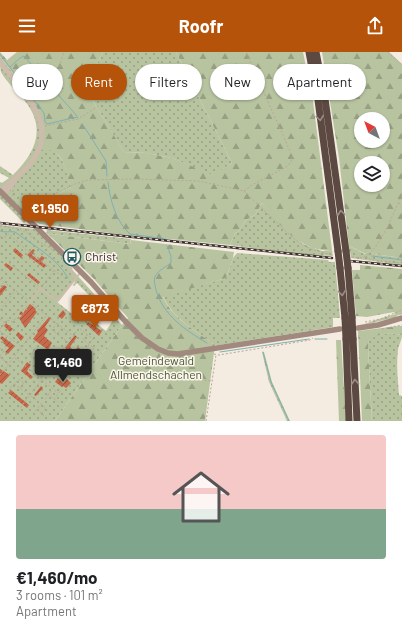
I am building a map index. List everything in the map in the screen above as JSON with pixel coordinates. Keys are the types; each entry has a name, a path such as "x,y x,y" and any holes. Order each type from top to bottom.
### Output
{"highway":[{"path":"309,52 323,137 339,252 344,268 357,421"},
{"path":"316,52 326,106 339,252"},
{"path":"349,421 350,339"}],"main road":[{"path":"1,192 12,200 21,212 81,272 124,321 142,338 158,349 168,353 178,354 340,329"},
{"path":"360,326 395,321 402,318"},
{"path":"395,321 402,323"}],"street":[{"path":"0,62 12,77"},
{"path":"1,192 30,164 41,141 40,120 30,100"},
{"path":"12,200 12,186 16,178"},
{"path":"1,192 12,186"}],"lane":[{"path":"71,267 72,274 75,279"},
{"path":"30,302 40,288 58,301 81,272"}],"path":[{"path":"59,64 64,52"},
{"path":"244,191 252,185 288,166 293,158 246,52"},
{"path":"388,52 402,64"},
{"path":"45,126 78,119 100,105"},
{"path":"21,212 27,207 75,184 94,180 133,178 191,181 224,186 244,191 292,238 310,249 339,252"},
{"path":"12,200 13,192"},
{"path":"352,257 361,258 366,256 375,247 402,195"},
{"path":"398,202 402,207"},
{"path":"0,226 20,229 28,234"},
{"path":"0,237 6,237 9,234 25,249 66,279"},
{"path":"366,256 371,260 402,263"},
{"path":"9,263 40,288 54,270"},
{"path":"0,279 73,335"},
{"path":"0,287 4,282"},
{"path":"0,310 15,291"},
{"path":"22,347 0,330 7,320 13,322 15,319 24,314 22,311 30,302"},
{"path":"360,326 402,310"},
{"path":"0,375 47,315"},
{"path":"0,319 5,323"},
{"path":"57,322 52,330 68,342"},
{"path":"57,334 62,327"},
{"path":"40,378 79,328 94,339 86,349"},
{"path":"87,334 83,340 94,348 90,354"},
{"path":"206,421 216,354 259,349 310,340 315,336"},
{"path":"30,346 40,355"},
{"path":"7,347 0,357 9,364"},
{"path":"0,348 4,352"},
{"path":"35,350 30,356 48,368"},
{"path":"36,360 44,350"},
{"path":"60,353 74,365"},
{"path":"14,358 58,393"},
{"path":"70,370 78,360"},
{"path":"61,370 69,361"},
{"path":"65,366 74,374"},
{"path":"125,372 213,381"},
{"path":"10,388 19,379 24,383"},
{"path":"20,388 27,379"},
{"path":"20,408 42,380"},
{"path":"14,384 46,408 42,414"},
{"path":"45,399 52,389"},
{"path":"54,399 62,389"},
{"path":"48,394 58,402"},
{"path":"33,414 41,404"},
{"path":"37,409 45,417"}],"green space":[{"path":"0,52 7,60 17,52 103,52 97,64 71,64 71,100 92,100 124,152 147,153 172,158 213,175 232,163 200,100 202,100 202,64 182,64 176,52 303,52 305,64 273,64 273,100 313,100 332,250 321,250 311,247 292,236 262,203 255,215 246,220 239,231 235,233 230,245 118,234 40,224 35,222 25,210 71,187 65,167 59,156 55,152 49,150 41,150 44,132 43,122 33,100 63,100 63,64 12,64 12,71 0,57"},
{"path":"103,52 176,52 182,64 135,64 135,100 200,100 232,163 213,176 172,158 147,153 124,152 92,100 127,100 127,64 97,64"},
{"path":"322,52 389,52 402,64 402,258 374,254 370,251 366,254 349,246 339,158 330,100 366,100 366,64 324,64"},
{"path":"0,57 12,72 12,86 3,76 0,67"},
{"path":"24,100 34,101 43,120 44,141 48,147 61,159 71,187 26,210 31,217 24,223 0,199 0,182 2,183 9,178 0,173 0,166 13,175 27,158 36,140 36,121 32,111"},
{"path":"262,203 283,227 303,244 322,251 332,250 333,256 297,254 230,245 235,233 239,231 246,220 255,215"},
{"path":"0,225 34,229 62,255 61,256 68,265 122,325 55,421 0,421","holes":["74,280 75,282 73,285 74,286 77,283 113,320 106,331 86,315 80,320 57,302"]},
{"path":"47,230 131,239 130,244 51,234 49,235 46,233"},
{"name":"Gemeindewald Allmendschachen","path":"51,234 130,244 131,240 234,252 226,278 163,297 167,305 179,318 215,345 205,421 55,421 128,318 94,279 49,235"},
{"path":"349,246 365,254 370,251 374,254 402,258 402,265 351,258"},
{"path":"237,253 328,260 329,262 335,262 340,318 333,318 333,327 215,345 179,318 167,304 163,296 226,278 233,258"},
{"path":"360,265 402,269 402,314 396,316 394,312 367,317 356,316 352,270 360,270"},
{"path":"395,314 397,317 363,325 372,321"},
{"path":"402,326 402,335 385,334 369,340 368,347 372,421 362,421 358,331"},
{"path":"391,333 402,335 398,348 397,373 399,395 402,396 402,421 372,421 368,347 369,339 376,335"},
{"path":"336,340 341,340 346,421 339,421"},
{"path":"262,352 264,352 272,382 290,421 287,421 269,382"}],"building":[{"path":"15,248 23,255 21,258 13,251"},
{"path":"33,249 35,250 32,255 38,260 42,256 45,258 41,262 46,265 44,268 27,255"},
{"path":"6,263 13,268 11,271 4,265"},
{"path":"29,273 40,282 38,284 27,275"},
{"path":"4,285 7,287 0,296 0,289"},
{"path":"30,304 36,309 35,310 37,312 25,328 19,318 22,316 19,314 21,311 23,313"},
{"path":"63,310 66,314 62,319 58,316"},
{"path":"49,317 51,318 45,327 48,330 44,336 52,343 48,350 33,339 38,332 37,331"},
{"path":"88,322 102,331 99,336 86,324"},
{"path":"6,323 13,329 10,332 4,326"},
{"path":"18,332 24,337 21,341 16,335"},
{"path":"75,335 77,337 70,347 74,351 78,347 89,356 87,359 83,356 80,359 65,348"},
{"path":"2,336 15,346 8,354 5,352 9,348 0,338"},
{"path":"27,362 31,365 27,371 33,377 31,379 21,371"},
{"path":"0,369 10,375 2,384 0,383"},
{"path":"58,378 63,383 67,379 71,383 66,388 63,386 62,387 55,382"},
{"path":"41,386 43,388 36,396 34,395"},
{"path":"11,390 29,405 27,408 8,393"}],"waterway":[{"path":"0,54 12,70"},
{"path":"13,64 24,56 31,64"},
{"path":"34,100 44,113 45,122 47,124 78,118"},
{"path":"63,100 77,116"},
{"path":"83,125 106,161 107,176"},
{"path":"108,182 114,210 117,217 130,234 166,239"},
{"path":"0,231 15,232 37,247 51,258 68,278"},
{"path":"167,246 171,256 171,263 159,271 154,282 159,299 169,314 176,321 207,343"},
{"path":"372,256 402,260"},
{"path":"220,352 309,339"},
{"path":"315,339 327,339"},
{"path":"263,352 271,382 289,421"}],"railway":[{"path":"0,223 332,258"},
{"path":"350,261 402,266"}],"place":[{"name":"Christ","path":"72,257"}]}
